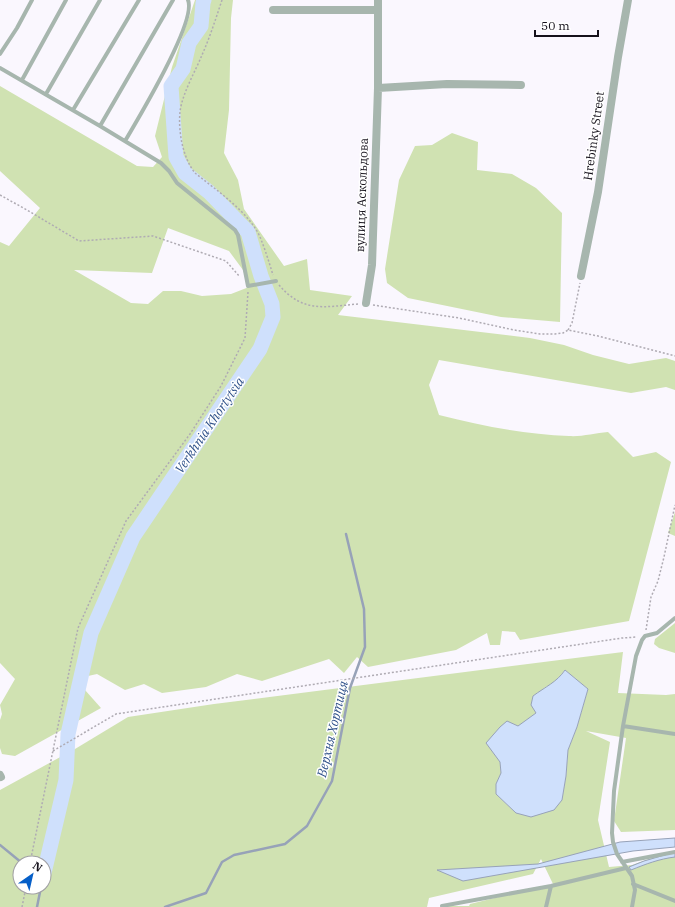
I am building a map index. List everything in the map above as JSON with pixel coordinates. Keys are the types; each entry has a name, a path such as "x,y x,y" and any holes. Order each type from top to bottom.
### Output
{"street":[{"name":"вулиця Аскольдова","path":"366,304 372,265 378,88 378,0"},
{"name":"Hrebinky Street","path":"581,276 598,192 628,0"},
{"path":"274,10 378,10"},
{"path":"378,88 447,84 521,84"}],"lane":[{"path":"0,54 17,28 32,0"},
{"path":"22,80 66,0"},
{"path":"46,94 100,0"},
{"path":"73,110 139,0"},
{"path":"100,126 173,0"},
{"path":"125,141 171,59 189,7 188,0"},
{"path":"0,68 161,163 169,171 177,183 235,230 238,235 248,286 276,281"},
{"path":"632,907 635,890 632,876 617,854 613,842 612,832 614,791 623,726 639,645 645,636 657,633 675,618"},
{"path":"623,726 675,734"},
{"path":"622,862 675,852"},
{"path":"442,906 551,886 626,868"},
{"path":"633,884 675,901"},
{"path":"546,907 551,886"}],"path":[{"path":"222,0 184,97 180,112 180,127 183,148 189,166 195,173 239,210 259,235 276,281 288,295 307,306 321,307 366,304 459,318 514,330 540,334 554,334 563,333 568,330 572,323 581,276"},
{"path":"0,195 79,241 153,236 226,261 248,286 245,338 221,386 190,434 126,521 78,628 32,855"},
{"path":"568,330 598,336 675,356"},
{"path":"53,751 116,714 607,640 645,636 651,597 664,557 671,518 675,505"},
{"path":"22,907 24,895"}],"green space":[{"path":"195,0 233,0 231,18 229,110 224,153 238,180 244,209 284,266 307,259 310,290 352,296 338,315 530,338 564,345 593,355 629,364 666,358 675,361 675,390 666,387 631,393 439,360 429,385 439,415 487,426 553,435 574,436 608,432 633,457 656,452 671,462 629,621 520,640 515,632 502,631 500,645 490,645 487,633 456,650 368,667 357,657 344,673 329,659 262,681 237,674 206,687 162,693 144,684 125,690 97,674 88,676 85,690 101,708 15,756 2,754 0,748 0,720 2,714 0,705 15,679 0,663 0,242 9,246 40,208 0,171 0,86 137,166 153,167 162,157 155,136 172,67","holes":["168,228 229,251 243,270 249,287 231,294 202,296 181,291 163,291 148,304 131,303 74,270 152,273"]},
{"path":"452,133 478,142 477,170 512,174 536,188 562,213 560,322 501,317 408,298 387,283 385,269 399,180 415,146 432,145"},
{"path":"675,512 675,536 668,533"},
{"path":"675,623 675,653 659,648 654,644 655,639"},
{"path":"623,652 618,693 675,694 675,830 621,832 614,821 626,738 586,731 610,742 598,820 609,867 632,865 663,854 675,852 675,907 442,907 469,906 470,904 553,884 541,859 533,874 429,898 427,907 0,907 0,790 75,749 128,717 214,704","holes":["565,670 588,689 577,727 568,750 562,799 516,813 496,794 496,784 501,773 500,762 518,727 536,713 544,688 554,683"]}],"water":[{"path":"565,670 588,689 577,727 568,750 562,800 554,810 531,817 516,813 496,794 496,784 501,773 500,762 486,743 507,721 518,726 536,713 531,705 533,696 555,681"},
{"path":"675,838 675,847 633,851 463,881 437,870 538,864 620,842"},
{"path":"675,852 675,857 658,860 631,870 629,867 644,861"}],"waterway":[{"name":"Verkhnia Khortytsia","path":"48,855 66,780 68,734 91,633 133,537 260,349 273,317 272,304 261,276 248,232 209,192 185,173 176,157 171,86 183,69 189,43 201,26 204,0"},
{"name":"Верхня Хортиця","path":"165,907 206,893 222,862 234,855 285,844 307,826 332,781 350,688 365,647 364,609 346,534"},
{"path":"0,845 12,855"},
{"path":"37,907 39,895"}]}
